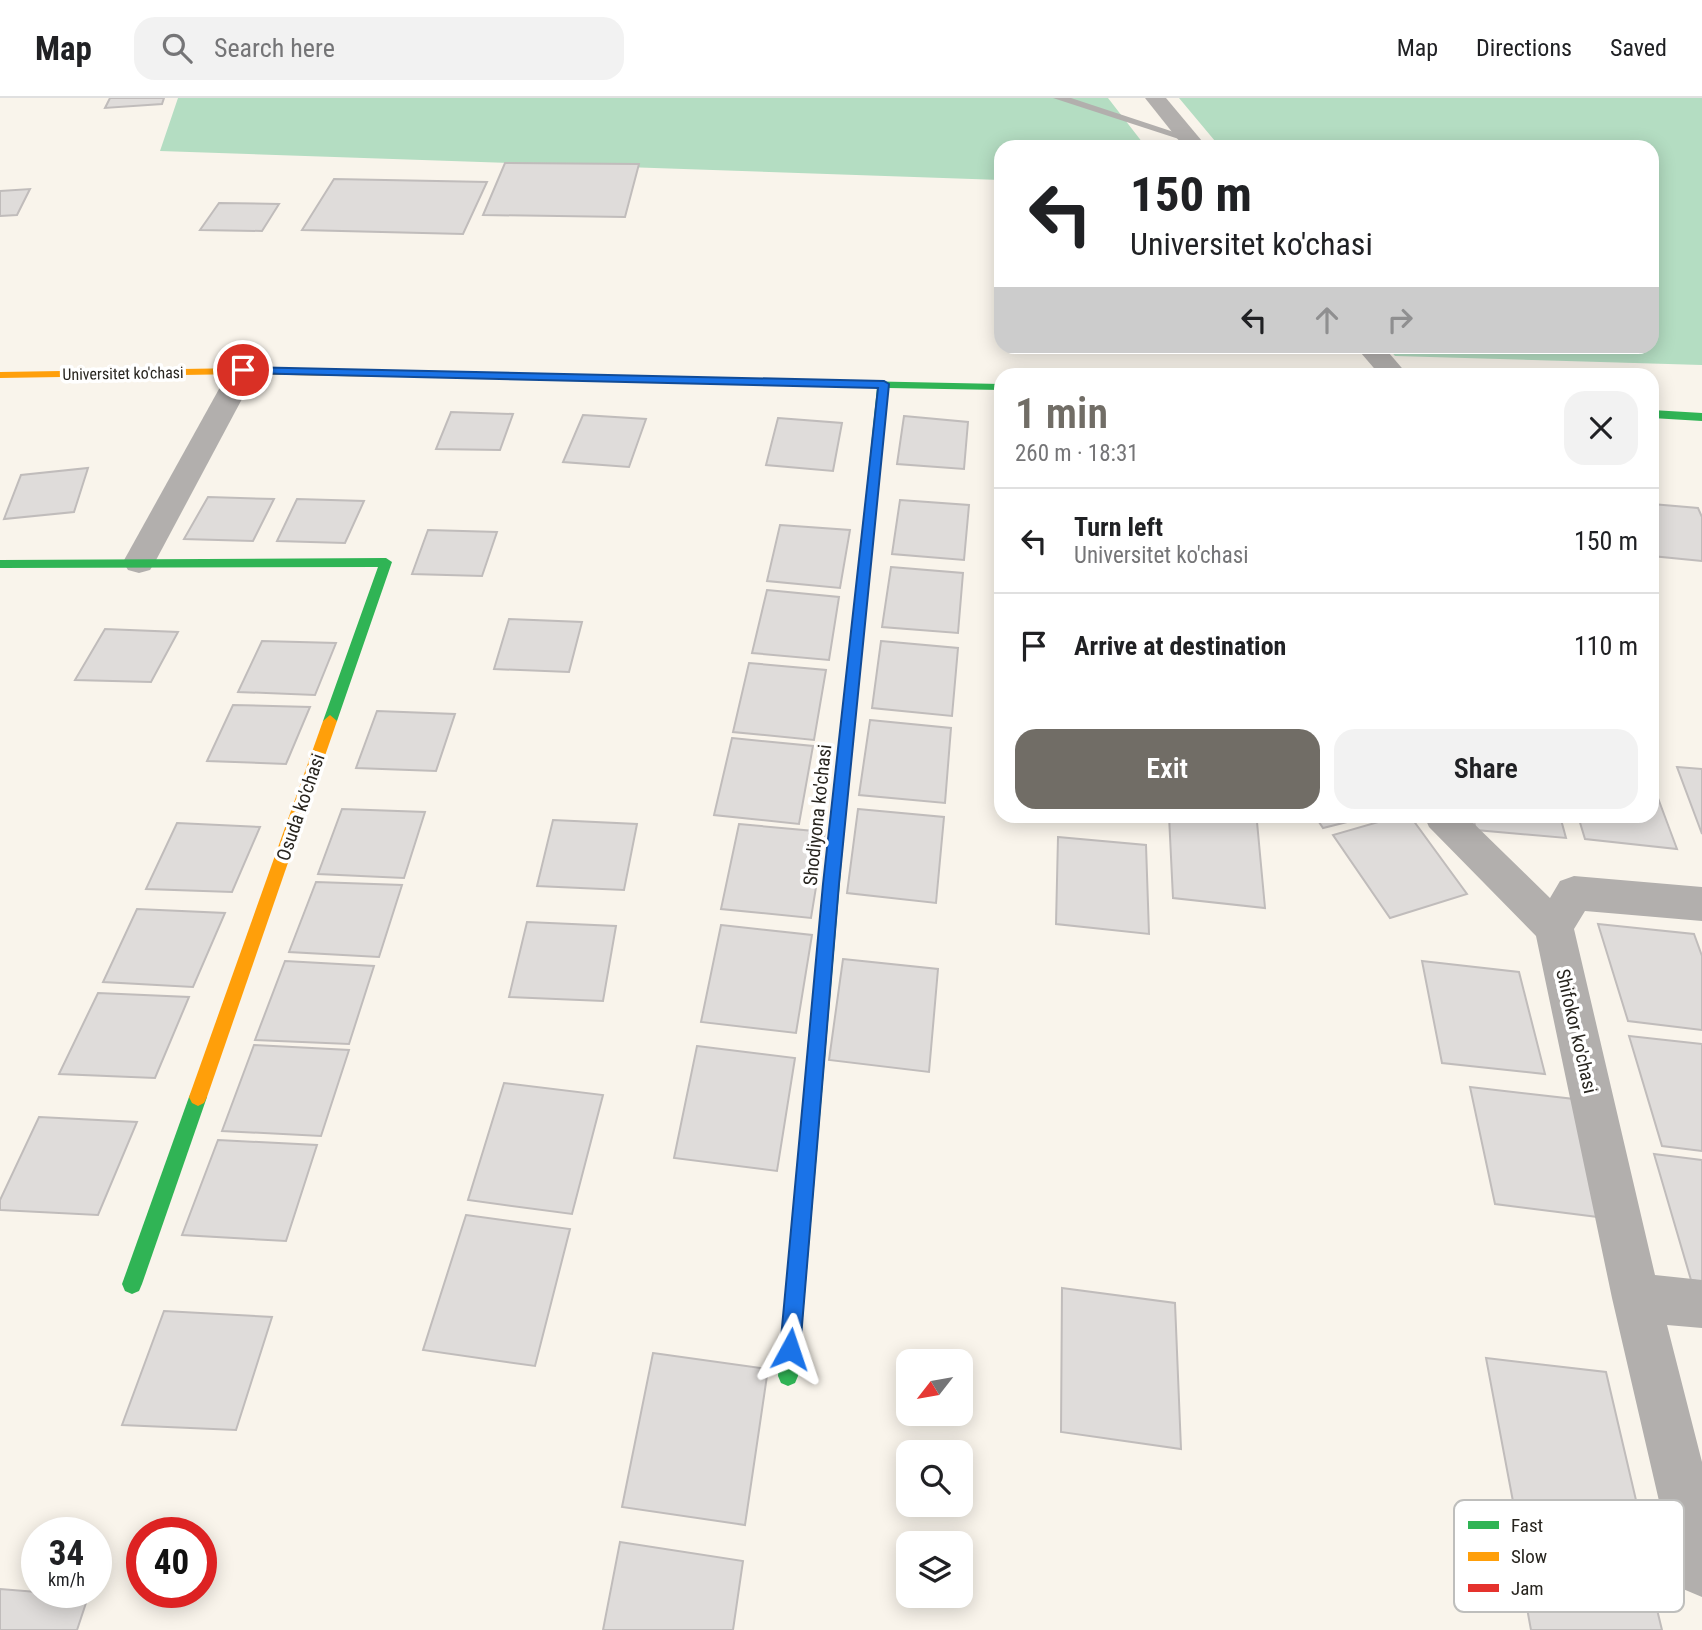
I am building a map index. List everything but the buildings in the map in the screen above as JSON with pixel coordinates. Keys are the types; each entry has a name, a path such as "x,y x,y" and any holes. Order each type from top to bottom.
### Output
{"street":[{"path":"1156,98 1191,140"},
{"path":"1375,354 1387,368"},
{"path":"139,562 243,370"},
{"name":"Universitet ko'chasi","path":"0,375 243,370 994,387"},
{"name":"Shodiyona ko'chasi","path":"788,1376 831,884 884,384"},
{"path":"1659,414 1702,417"},
{"name":"Osuda ko'chasi","path":"0,564 386,562 132,1284"},
{"path":"1449,823 1554,928 1574,893 1702,904"},
{"name":"Shifokor ko'chasi","path":"1554,928 1636,1298 1702,1570"},
{"path":"1636,1298 1702,1304"}],"lane":[{"path":"1059,98 1184,140"}],"green space":[{"path":"178,98 1108,98 1141,140 994,140 994,180 160,151"},
{"path":"1179,98 1702,98 1702,365 1393,354 1659,354 1659,140 1214,140"}],"traffic: fast":[{"path":"385,374 994,387"},
{"path":"872,494 883,385"},
{"path":"1659,414 1702,417"},
{"path":"0,564 386,562 330,721"},
{"path":"788,1376 835,846"},
{"path":"132,1284 198,1097"}],"traffic: slow":[{"path":"0,375 243,371 385,374"},
{"path":"198,1097 330,721"}],"traffic: jam":[{"path":"835,846 872,494"}],"route":[{"path":"243,370 884,384 831,884 790,1349"}]}
